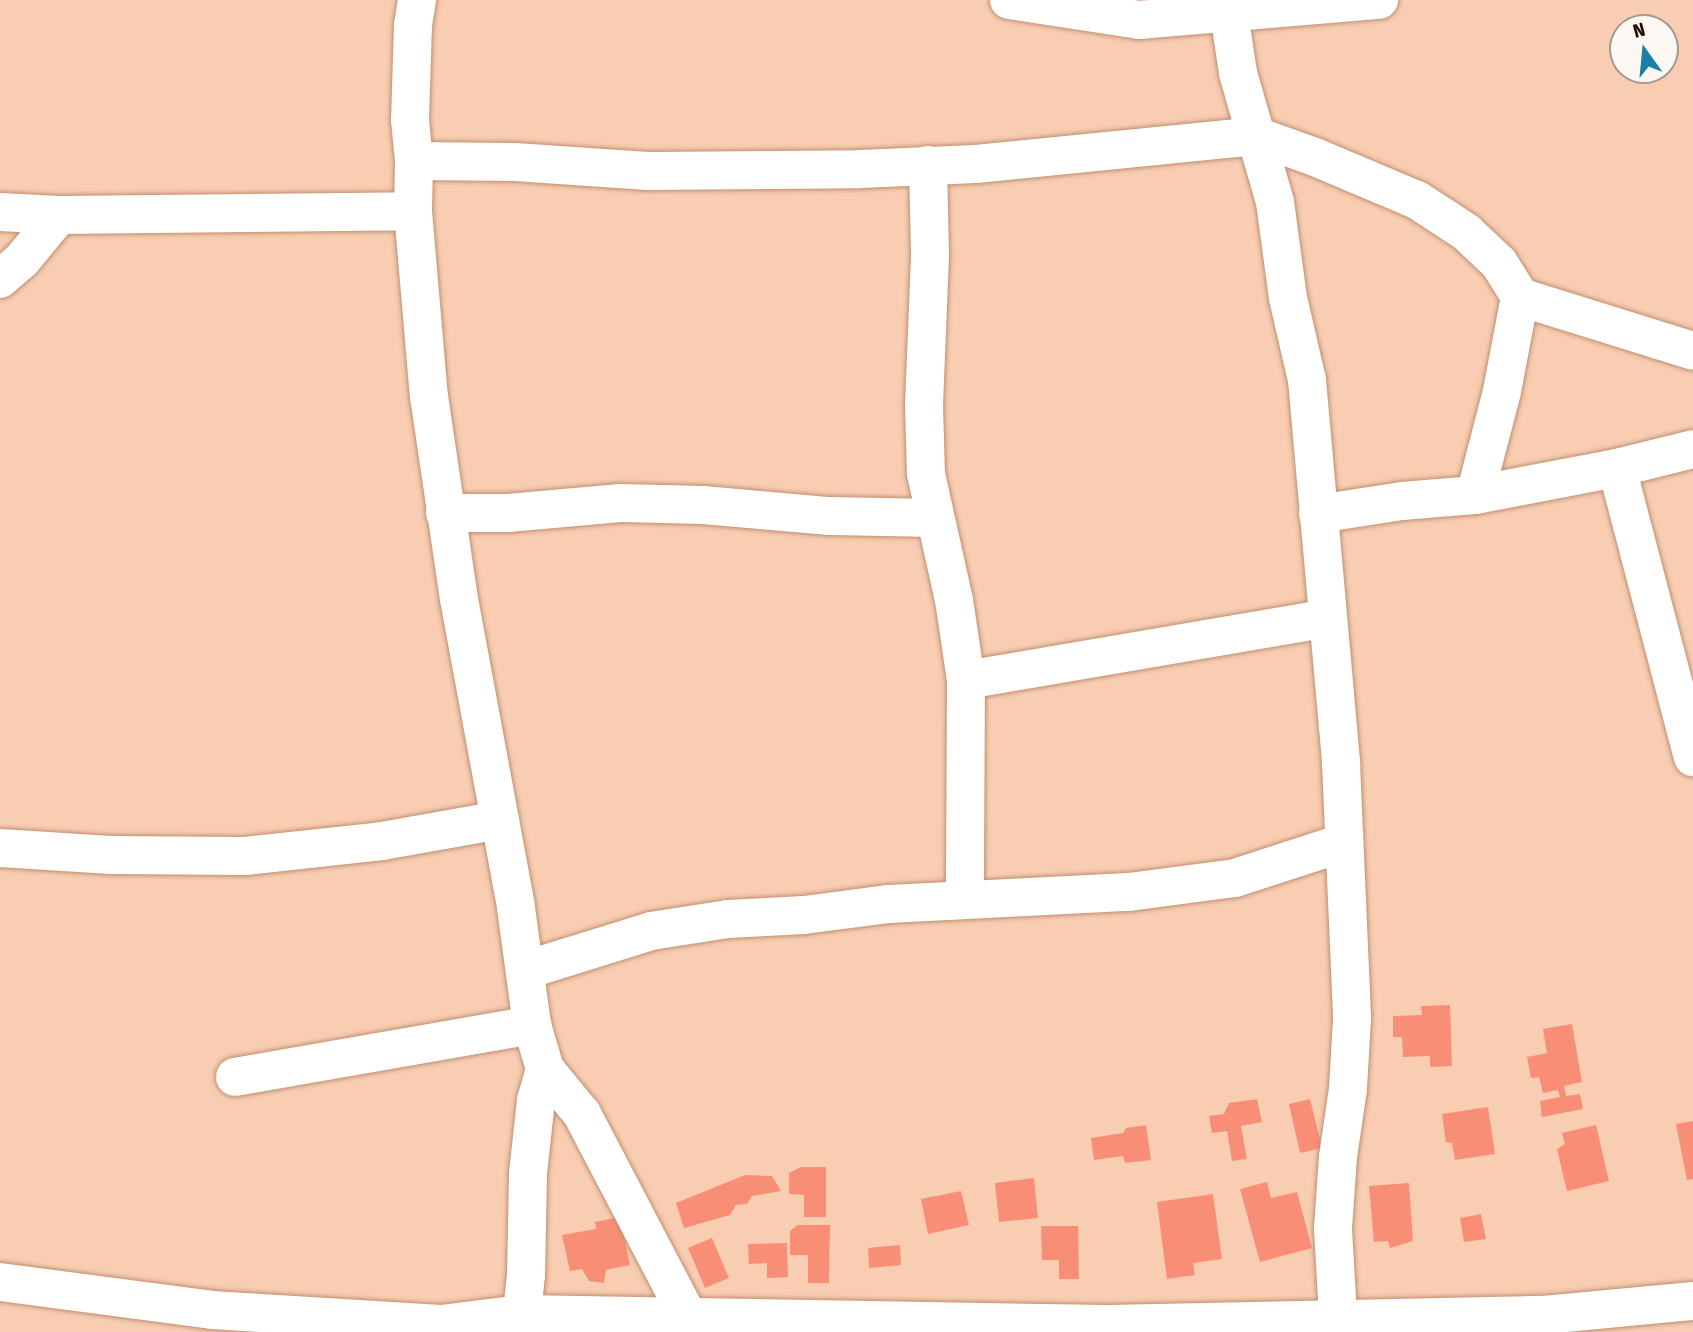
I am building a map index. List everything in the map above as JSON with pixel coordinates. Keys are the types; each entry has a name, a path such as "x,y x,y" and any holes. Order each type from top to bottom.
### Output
{"street":[{"path":"417,0 413,25 410,120 414,161 412,211 429,396 445,513 526,970 532,1025 545,1069 582,1114 691,1324"},
{"path":"1009,0 1139,20 1228,6 1379,0"},
{"path":"1228,6 1238,73 1275,202 1288,298 1307,380 1341,763 1352,1019 1348,1089 1338,1157 1333,1229 1339,1325"},
{"path":"414,161 515,162 648,171 976,164 1256,136 1315,157 1417,200 1466,232 1499,263 1520,296 1693,351"},
{"path":"928,165 930,257 924,404 926,474 954,600 966,680 965,899"},
{"path":"0,212 59,215 412,211"},
{"path":"0,279 22,260 59,215"},
{"path":"1475,495 1502,391 1520,296"},
{"path":"1318,514 1402,501 1475,495 1618,468 1693,449"},
{"path":"1618,468 1693,757"},
{"path":"445,513 508,513 621,503 703,505 830,516 935,518"},
{"path":"966,680 1328,618"},
{"path":"0,848 111,855 244,856 382,841 500,820"},
{"path":"526,970 588,948 663,929 728,919 804,915 965,899 1129,892 1235,878 1343,843"},
{"path":"235,1077 532,1025"},
{"path":"524,1323 528,1174 536,1100 545,1069"},
{"path":"0,1282 212,1310 441,1324 805,1321 1339,1325 1544,1315 1693,1301"}],"building":[{"path":"1450,1005 1452,1066 1430,1067 1430,1056 1403,1057 1402,1037 1393,1037 1393,1016 1422,1015 1421,1006"},
{"path":"1572,1024 1582,1082 1564,1086 1566,1096 1580,1094 1583,1109 1542,1117 1540,1101 1560,1097 1558,1090 1543,1093 1539,1077 1531,1078 1527,1057 1547,1053 1543,1029"},
{"path":"1257,1099 1262,1122 1241,1126 1247,1159 1232,1161 1227,1131 1212,1133 1209,1116 1224,1114 1229,1103"},
{"path":"1310,1099 1322,1148 1300,1153 1289,1104"},
{"path":"1488,1107 1495,1154 1455,1160 1452,1143 1446,1142 1442,1114"},
{"path":"1693,1121 1693,1179 1687,1180 1676,1124"},
{"path":"1146,1125 1151,1160 1125,1163 1123,1156 1094,1160 1091,1138 1123,1133 1126,1128"},
{"path":"1596,1125 1609,1181 1567,1191 1557,1149 1565,1144 1562,1133"},
{"path":"801,1167 826,1167 826,1217 804,1217 804,1195 789,1194 789,1173"},
{"path":"745,1175 772,1176 781,1191 752,1196 747,1204 736,1205 730,1215 684,1228 676,1203"},
{"path":"1034,1178 1038,1218 999,1222 995,1183"},
{"path":"1267,1182 1271,1198 1297,1192 1312,1248 1260,1262 1240,1189"},
{"path":"1409,1183 1413,1241 1390,1248 1388,1241 1374,1242 1369,1186"},
{"path":"961,1191 969,1225 928,1234 921,1199"},
{"path":"1213,1194 1222,1259 1193,1263 1195,1275 1167,1279 1157,1202"},
{"path":"1481,1214 1486,1239 1464,1242 1460,1218"},
{"path":"620,1217 630,1265 606,1270 604,1283 589,1281 582,1269 570,1271 562,1235 596,1229 595,1222"},
{"path":"798,1225 830,1225 829,1283 808,1283 808,1255 790,1255 790,1231"},
{"path":"1041,1226 1078,1226 1079,1279 1059,1279 1059,1260 1042,1260"},
{"path":"712,1238 729,1278 705,1288 688,1248"},
{"path":"787,1243 788,1277 767,1278 767,1263 749,1264 748,1244"},
{"path":"900,1245 901,1265 869,1268 868,1248"}]}
